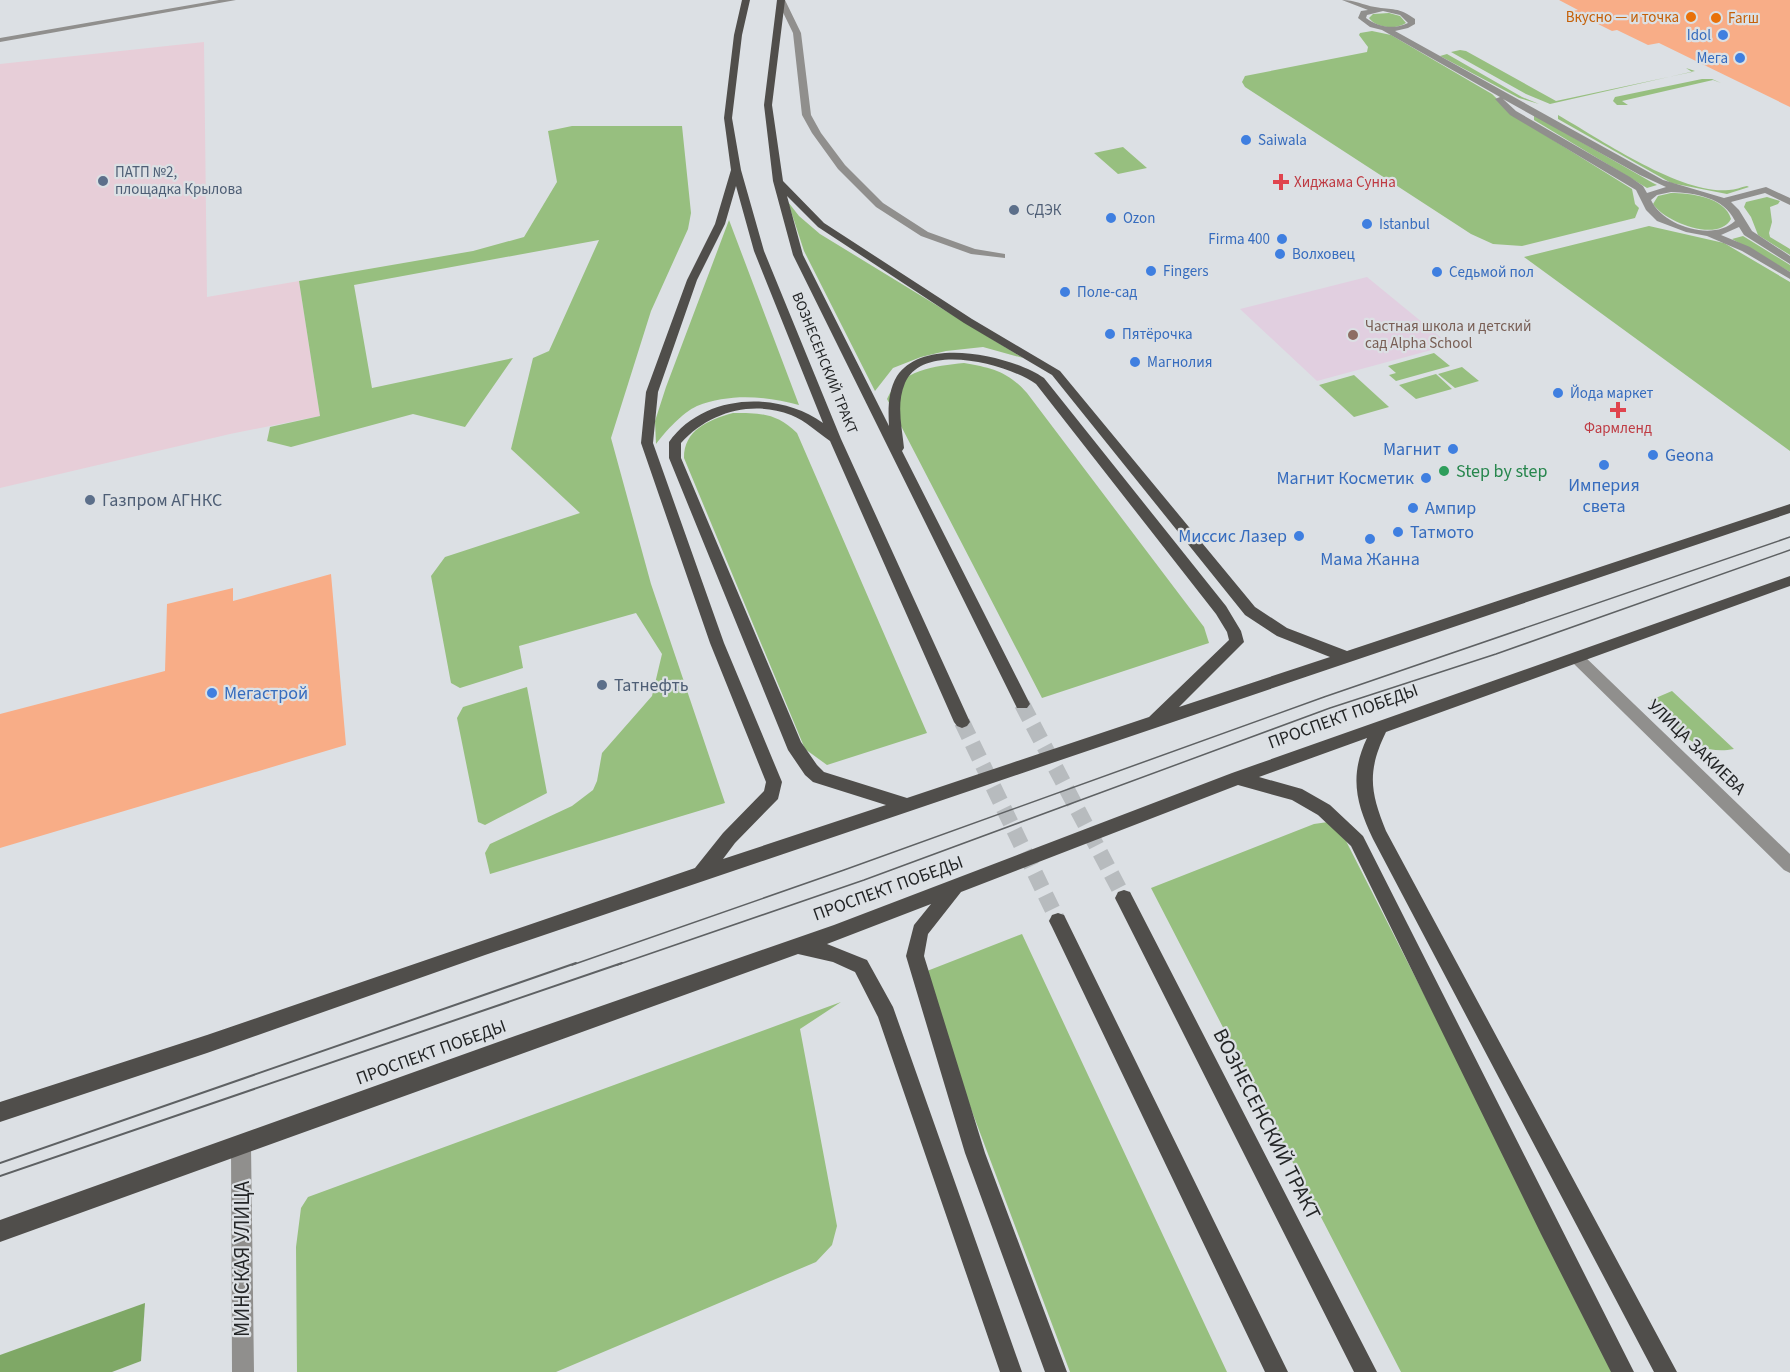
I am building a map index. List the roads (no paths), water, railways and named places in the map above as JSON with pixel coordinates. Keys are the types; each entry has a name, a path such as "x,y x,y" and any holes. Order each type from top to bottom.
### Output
{"main road":[{"name":"ВОЗНЕСЕНСКИЙ ТРАКТ","path":"746,0 738,35 728,118 736,170 759,251 835,439 962,722"},
{"name":"ВОЗНЕСЕНСКИЙ ТРАКТ","path":"781,0 768,105 778,180 798,255 842,347 1023,704"},
{"path":"699,877 729,838 772,794 774,782 717,643 646,443 652,392 692,280 720,224 736,170"},
{"path":"778,180 820,225 968,321 1056,372 1250,611 1282,632 1349,658"},
{"path":"898,454 894,399 903,376 914,367 946,357 978,356 1018,367 1040,381 1221,610 1234,631 1237,642 1153,724"},
{"path":"835,439 806,417 788,410 758,405 722,410 701,418 675,442 675,458 794,745 811,770 819,777 908,805"},
{"path":"0,1112 1790,508"},
{"name":"ПРОСПЕКТ ПОБЕДЫ","path":"0,1232 954,888 1238,778 1790,581"},
{"path":"1381,726 1368,750 1361,780 1365,801 1379,834 1666,1372"},
{"path":"1238,778 1296,794 1324,810 1357,841 1548,1227 1623,1372"},
{"path":"954,888 920,931 915,956 975,1153 1056,1372"},
{"name":"ВОЗНЕСЕНСКИЙ ТРАКТ","path":"1124,898 1366,1372"},
{"path":"1058,921 1277,1372"},
{"path":"795,945 835,954 861,966 886,1013 1011,1372"}],"street":[{"path":"0,40 232,0"},
{"path":"781,0 797,32 806,112 837,163 875,201 904,225 930,238 984,255 1001,256"},
{"path":"1349,2 1375,10 1391,10 1406,15 1412,21 1405,33 1413,44"},
{"path":"1349,2 1367,23 1383,28 1413,44 1643,174 1722,201 1732,207 1748,233 1790,261"},
{"path":"1362,15 1375,10"},
{"path":"1383,28 1408,27"},
{"path":"1486,87 1513,113 1627,178 1640,188 1649,209 1661,219 1746,249 1790,276"},
{"path":"1531,110 1527,117 1531,123"},
{"path":"1646,201 1650,195 1658,191 1685,190"},
{"path":"1722,201 1766,190 1790,202"},
{"path":"1700,232 1729,231 1737,227 1740,220"},
{"name":"УЛИЦА ЗАКИЕВА","path":"1577,658 1790,865"},
{"name":"МИНСКАЯ УЛИЦА","path":"241,1146 243,1372"}],"tunnel":[{"path":"1022,704 1124,898"},
{"path":"962,722 1058,921"}],"tram line":[{"path":"572,965 844,870 1324,697 1790,537"},
{"path":"617,965 864,880 1330,708 1496,654 1790,550"},
{"path":"0,1163 576,963"},
{"path":"0,1176 622,963"}],"place":[{"name":"Вкусно — и точка","path":"1691,17"},
{"name":"Farш","path":"1716,18"},
{"name":"Idol","path":"1723,35"},
{"name":"Мега","path":"1740,58"},
{"name":"Saiwala","path":"1246,140"},
{"name":"ПАТП №2, площадка Крылова","path":"103,181"},
{"name":"Хиджама Сунна","path":"1281,182"},
{"name":"СДЭК","path":"1014,210"},
{"name":"Ozon","path":"1111,218"},
{"name":"Istanbul","path":"1367,224"},
{"name":"Firma 400","path":"1282,239"},
{"name":"Волховец","path":"1280,254"},
{"name":"Fingers","path":"1151,271"},
{"name":"Седьмой пол","path":"1437,272"},
{"name":"Поле-сад","path":"1065,292"},
{"name":"Пятёрочка","path":"1110,334"},
{"name":"Частная школа и детский сад Alpha School","path":"1353,335"},
{"name":"Магнолия","path":"1135,362"},
{"name":"Йода маркет","path":"1558,393"},
{"name":"Фармленд","path":"1618,410"},
{"name":"Магнит","path":"1453,449"},
{"name":"Geona","path":"1653,455"},
{"name":"Империя света","path":"1604,465"},
{"name":"Step by step","path":"1444,471"},
{"name":"Магнит Косметик","path":"1426,478"},
{"name":"Газпром АГНКС","path":"90,500"},
{"name":"Ампир","path":"1413,508"},
{"name":"Татмото","path":"1398,532"},
{"name":"Миссис Лазер","path":"1299,536"},
{"name":"Мама Жанна","path":"1370,539"},
{"name":"Татнефть","path":"602,685"},
{"name":"Мегастрой","path":"212,693"}]}
